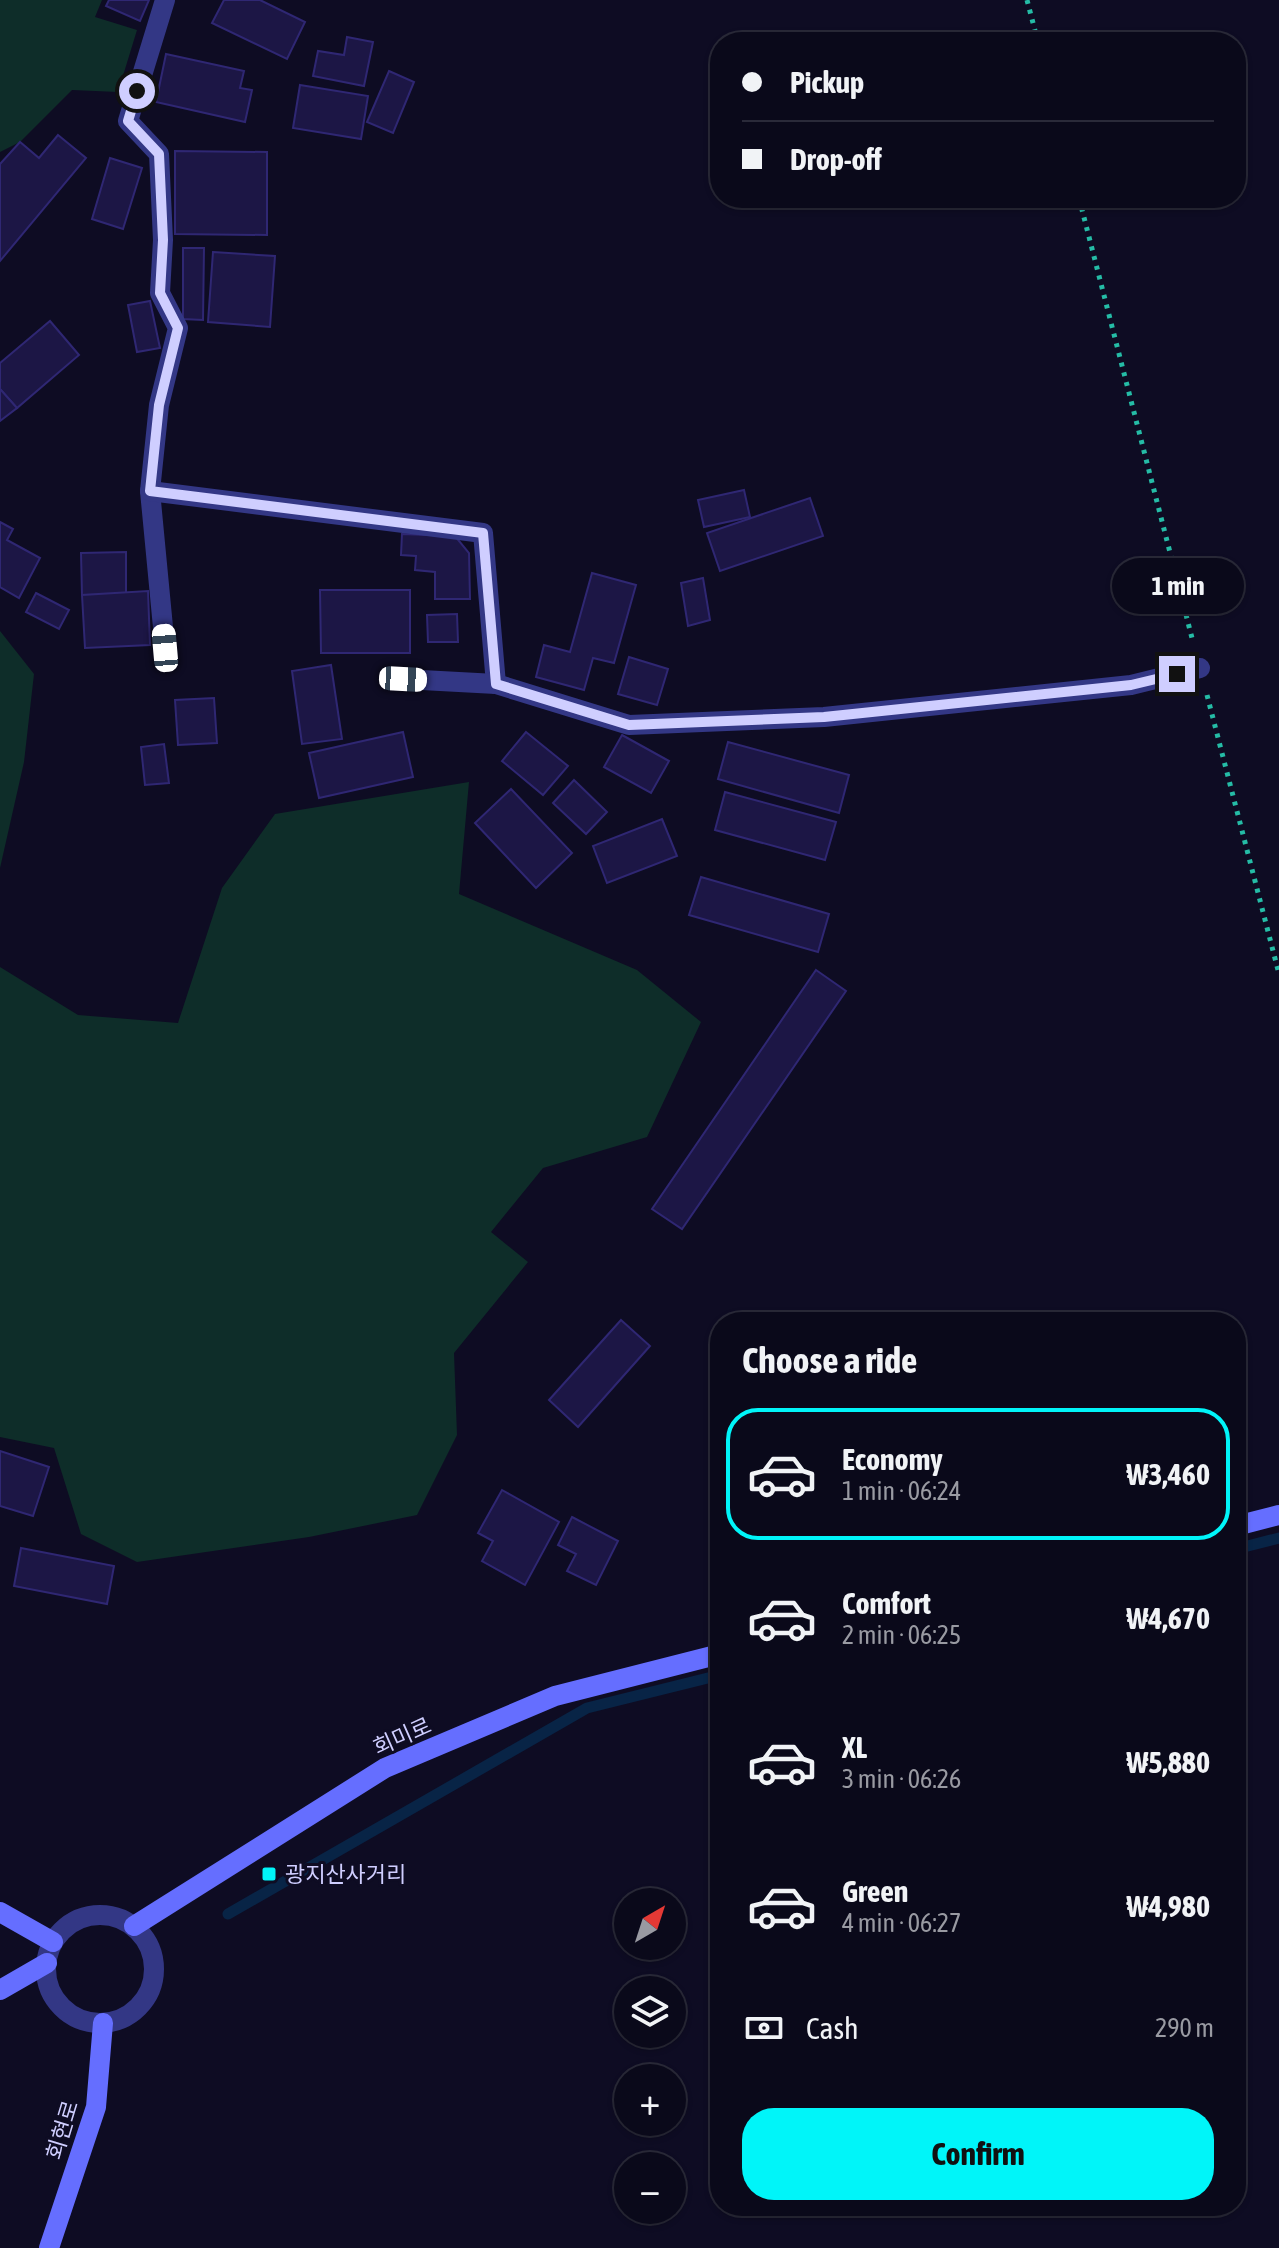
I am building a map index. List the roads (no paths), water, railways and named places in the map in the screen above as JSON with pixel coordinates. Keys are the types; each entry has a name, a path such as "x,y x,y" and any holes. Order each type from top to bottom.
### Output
{"street":[{"path":"165,0 128,121 159,154 163,240 160,293 178,328 159,405 150,491 165,648"},
{"path":"150,491 483,533 496,684"},
{"path":"403,679 496,684 629,725 824,717 1131,685 1200,668"},
{"path":"1246,1523 1279,1515"},
{"name":"회미로","path":"134,1926 385,1768 555,1696 710,1657"},
{"path":"0,1912 53,1942"},
{"path":"85,1916 119,1917 134,1926 153,1954 152,1989 143,2004 131,2015 103,2023 76,2018 61,2008 50,1992 47,1963 53,1942 68,1925 85,1916"},
{"path":"0,1990 47,1963"},
{"name":"회현로","path":"49,2248 96,2107 103,2023"}],"waterway":[{"path":"1246,1546 1279,1538"},
{"path":"228,1914 587,1708 710,1677"}],"place":[{"name":"광지산사거리","path":"269,1874"}]}
